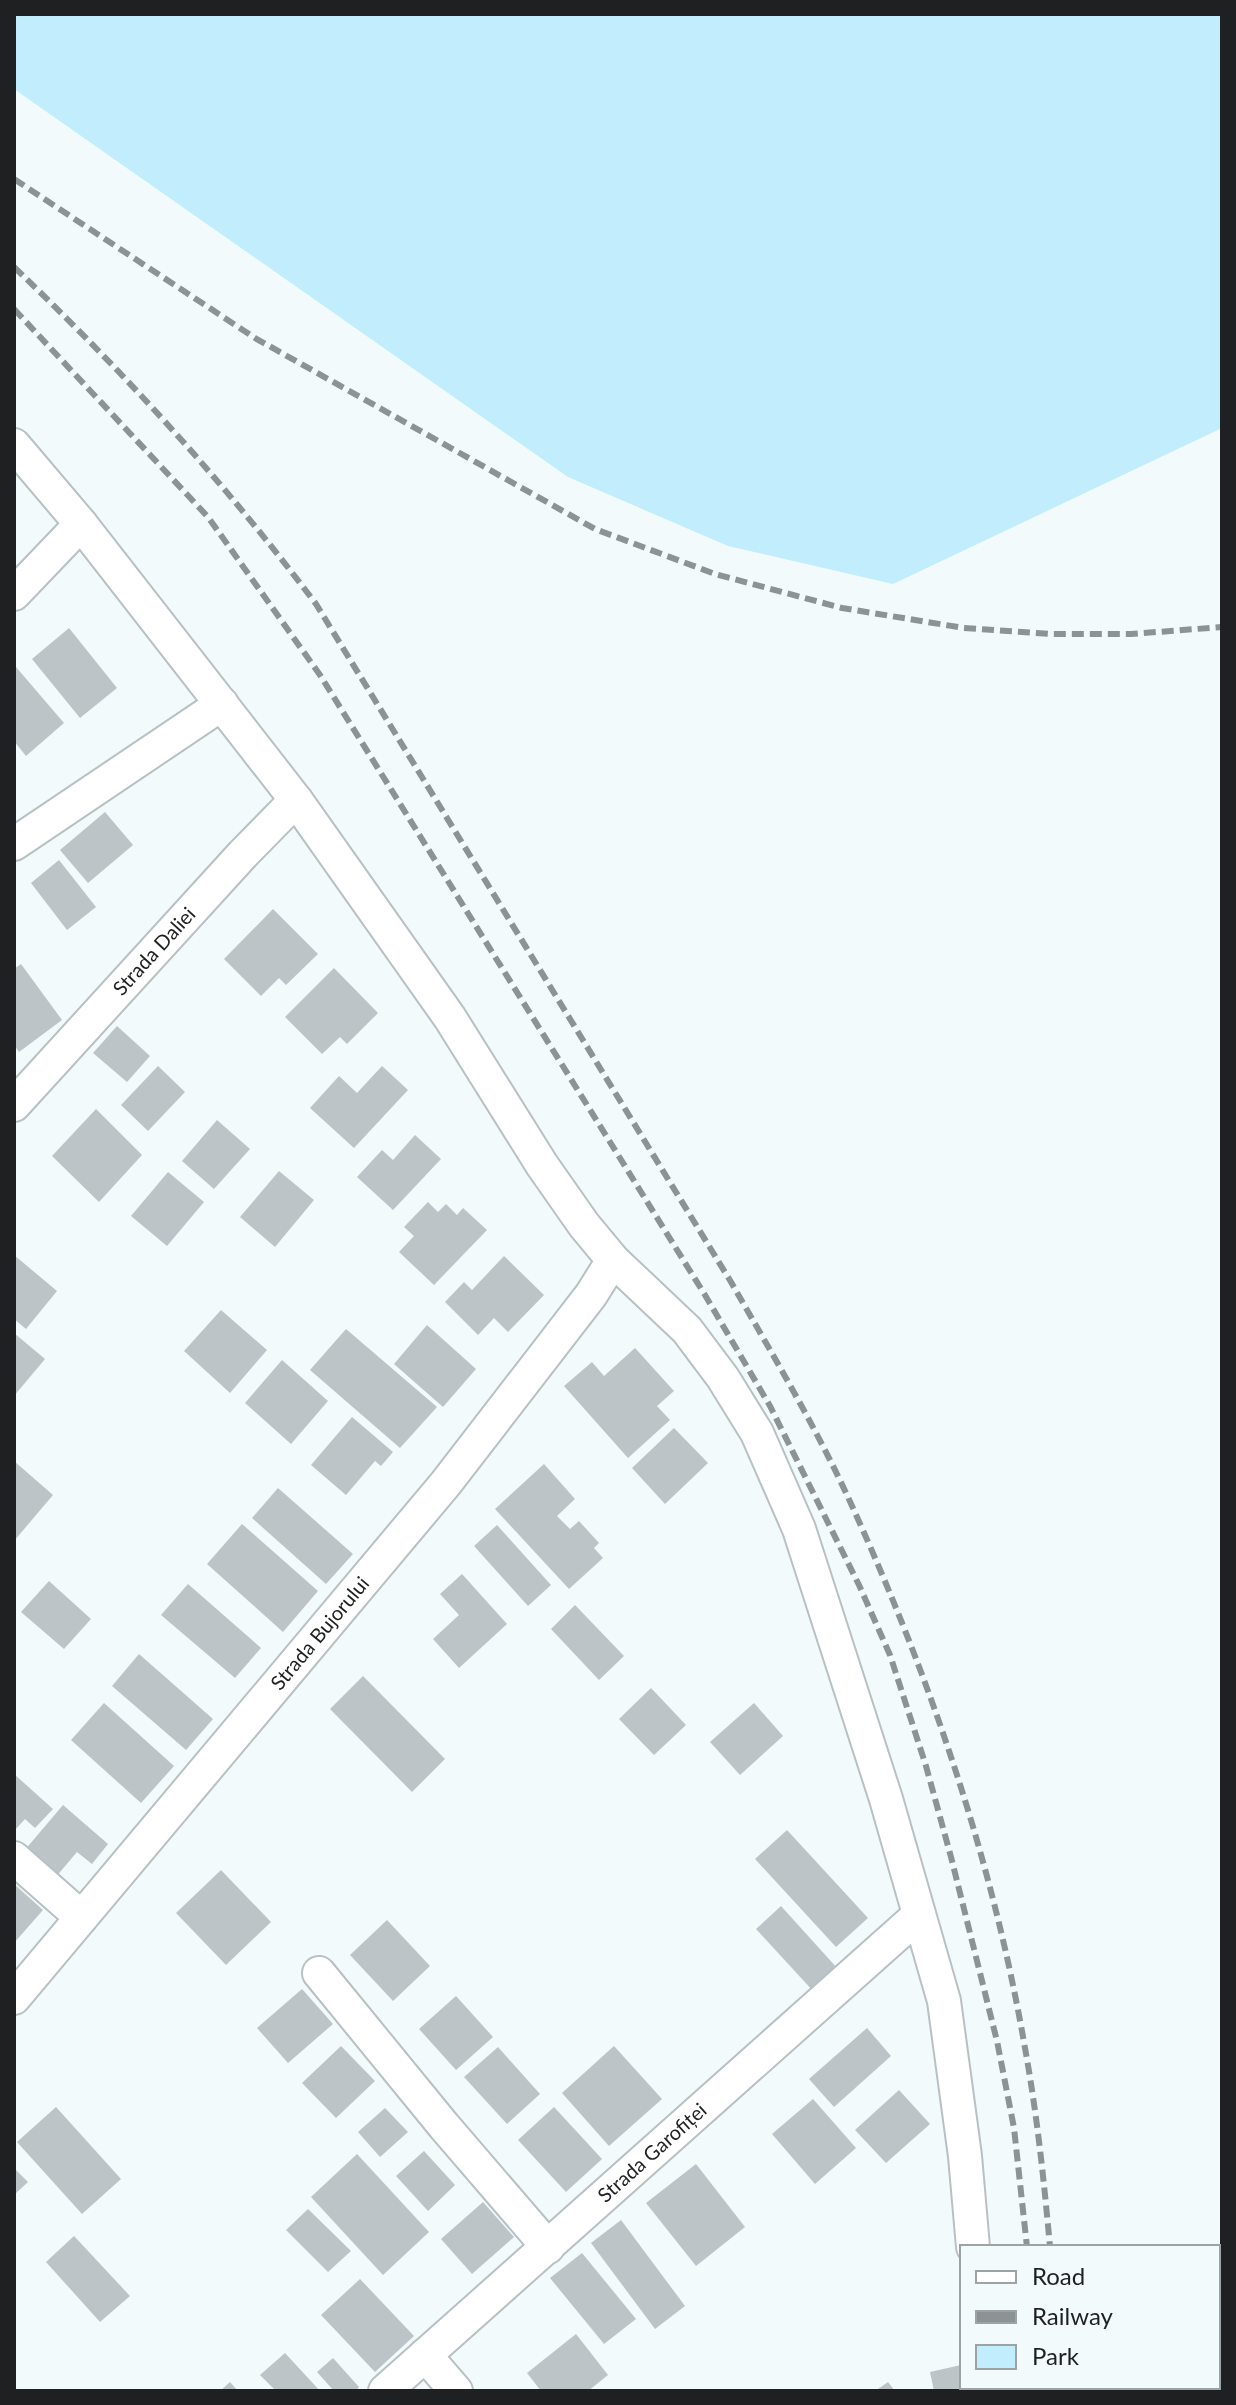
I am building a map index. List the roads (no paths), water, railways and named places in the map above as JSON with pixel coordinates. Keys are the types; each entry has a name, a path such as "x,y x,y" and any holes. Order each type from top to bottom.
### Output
{"street":[{"path":"14,445 81,524 296,800 450,1018 542,1165 584,1225 613,1260 687,1330 723,1378 757,1433 799,1529 886,1799 944,2001 965,2156 973,2245"},
{"path":"14,594 81,524"},
{"path":"14,844 222,704"},
{"name":"Strada Daliei","path":"14,1105 296,800"},
{"name":"Strada Bujorului","path":"14,1998 446,1483 591,1295 613,1260"},
{"path":"14,1858 81,1917"},
{"name":"Strada Garofiței","path":"385,2391 919,1915"},
{"path":"319,1973 548,2247"},
{"path":"425,2355 456,2391"}],"railway":[{"path":"14,179 255,338 595,529 715,574 842,608 964,628 1050,634 1131,634 1222,627"},
{"path":"14,267 172,429 246,515 316,604 731,1282 820,1441 877,1561 904,1629 976,1835 995,1906 1025,2048 1050,2245"},
{"path":"14,309 208,517 320,675 705,1295 770,1406 859,1585 890,1655 926,1766 997,2041 1014,2128 1027,2245"}]}
